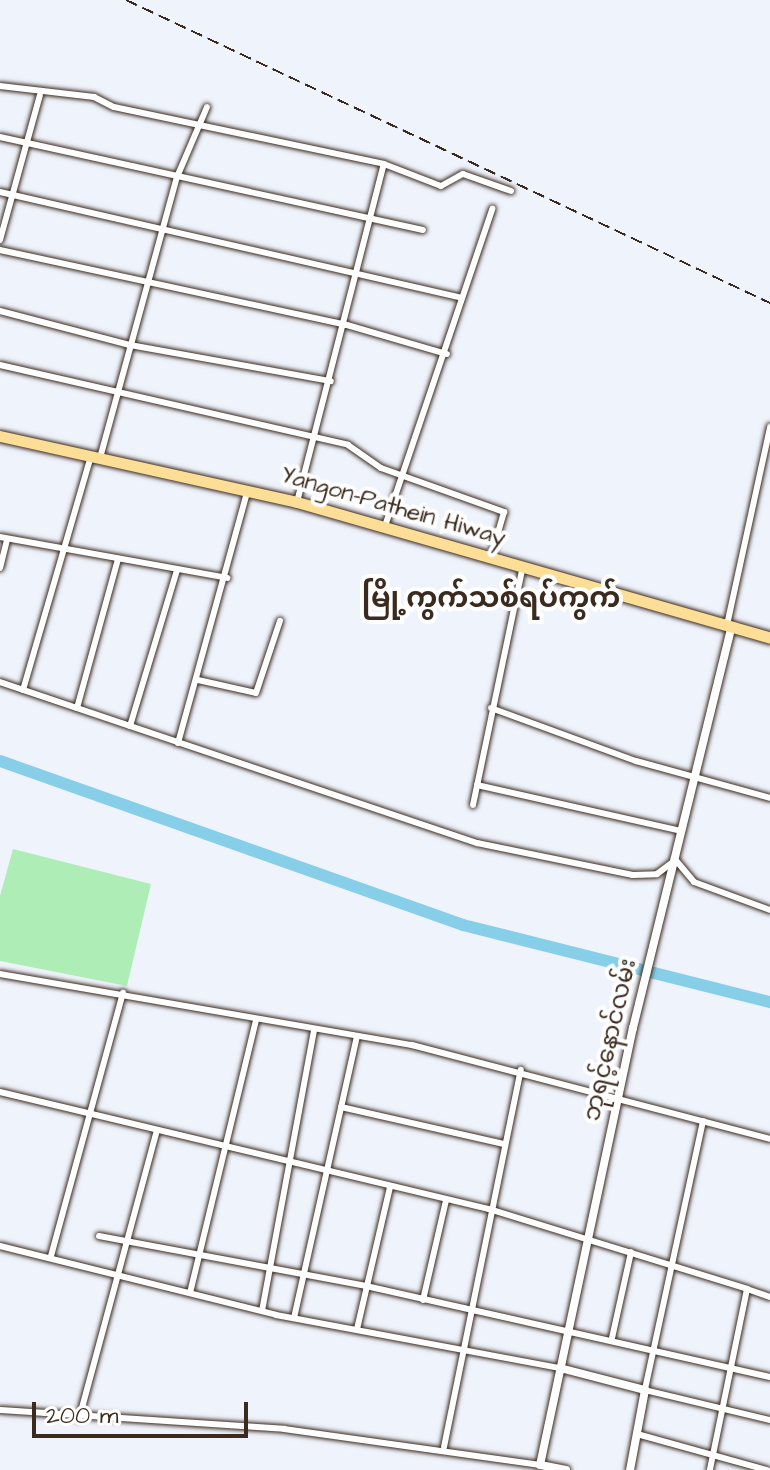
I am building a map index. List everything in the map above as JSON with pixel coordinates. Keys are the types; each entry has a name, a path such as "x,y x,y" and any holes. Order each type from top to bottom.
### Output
{"highway":[{"name":"Yangon-Pathein Hiway","path":"0,436 297,502 770,638"}],"street":[{"path":"0,86 40,95"},
{"path":"0,240 40,95 48,87 196,125 384,164 441,186 463,174 511,191"},
{"path":"23,690 66,545 118,394 177,177 196,125 207,107"},
{"path":"0,137 374,222 423,230"},
{"path":"297,502 361,274 384,164"},
{"path":"0,192 462,298"},
{"path":"385,526 447,354 492,209"},
{"path":"0,250 347,325 447,354"},
{"path":"0,311 130,345 331,381"},
{"path":"0,365 348,445 402,476 504,512 491,557"},
{"path":"729,626 770,427"},
{"path":"178,743 227,578 247,489"},
{"path":"0,568 4,538 66,545 118,559 227,578"},
{"path":"77,708 118,559"},
{"path":"473,805 523,566"},
{"path":"130,726 177,570"},
{"path":"198,680 256,693 280,621"},
{"name":"ဘုရင့်နောင်လမ်း","path":"540,1465 633,1028 729,626"},
{"path":"0,682 477,843 633,875 657,874 673,861 694,882 770,910"},
{"path":"491,708 695,777 770,798"},
{"path":"477,785 681,831"},
{"path":"0,974 123,993 521,1070 770,1139"},
{"path":"51,1256 93,1112 123,993"},
{"path":"190,1293 256,1021"},
{"path":"262,1311 314,1030"},
{"path":"294,1318 324,1173 357,1037"},
{"path":"444,1447 468,1311 521,1070"},
{"path":"0,1092 93,1112 289,1165 489,1209 678,1265 770,1297"},
{"path":"341,1107 504,1144"},
{"path":"630,1470 645,1390 678,1265 703,1121"},
{"path":"79,1419 115,1275 127,1245 157,1130"},
{"path":"357,1329 390,1187"},
{"path":"423,1300 446,1200"},
{"path":"99,1236 127,1245 366,1286 468,1311 656,1347 770,1377"},
{"path":"0,1246 51,1256 262,1311 560,1368 645,1390 721,1405 770,1420"},
{"path":"612,1338 631,1252"},
{"path":"710,1470 747,1289"},
{"path":"0,1410 79,1419 444,1447 566,1470"},
{"path":"637,1434 767,1470"}],"green space":[{"path":"13,849 151,884 127,986 0,961 0,896"}],"waterway":[{"path":"0,761 463,925 770,1002"}],"railway":[{"path":"126,0 770,303"}],"district":[{"name":"မြို့ကွက်သစ်ရပ်ကွက်","path":"491,599"}]}
